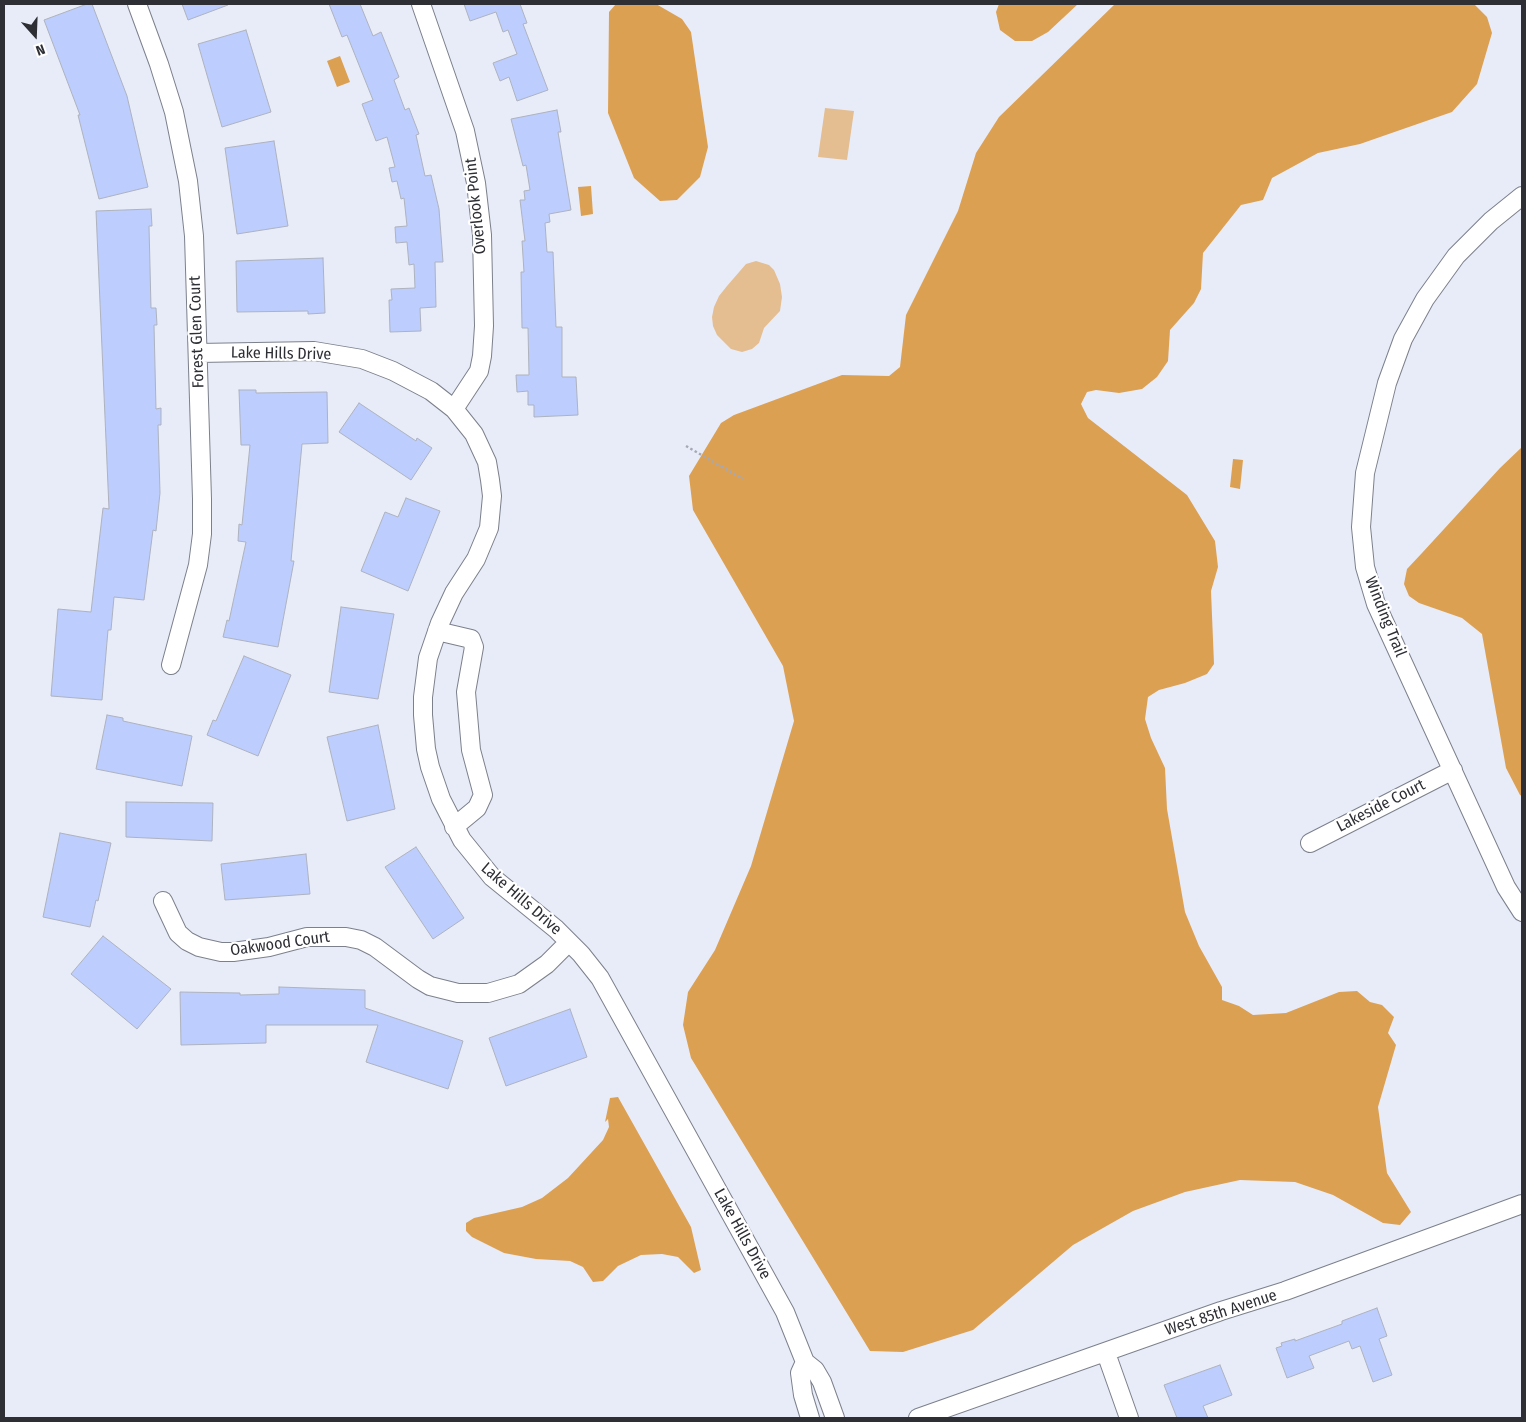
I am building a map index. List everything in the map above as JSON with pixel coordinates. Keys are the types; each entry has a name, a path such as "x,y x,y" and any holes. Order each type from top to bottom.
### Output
{"street":[{"name":"Forest Glen Court","path":"137,4 174,112 188,181 193,227 202,499 201,543 198,565 171,664"},
{"name":"Overlook Point","path":"421,4 465,131 473,164 480,216 484,326 482,356 472,384 454,409"},
{"name":"Winding Trail","path":"1522,196 1491,221 1456,256 1424,299 1403,339 1387,384 1365,472 1361,527 1365,566 1376,604 1506,887 1522,912"},
{"name":"Lake Hills Drive","path":"198,353 306,351 362,360 393,371 418,383 444,400 454,409 474,434 487,462 490,480 491,511 489,528 484,544 454,593 436,631 428,658 423,697 423,715 430,767 441,799 454,827 471,852 492,877 514,897 544,918 569,942 608,990 785,1312 805,1362 816,1370 835,1418"},
{"path":"436,631 471,640 474,647 466,692 471,750 483,795 477,808 454,827"},
{"name":"Lakeside Court","path":"1310,843 1453,770"},
{"name":"Oakwood Court","path":"163,900 178,933 187,941 199,947 221,952 233,952 269,947 307,937 346,936 388,954 412,975 430,986 458,993 488,993 519,984 547,964 569,942"},
{"name":"West 85th Avenue","path":"918,1418 1221,1311 1285,1292 1522,1204"},
{"path":"1106,1352 1129,1418"},
{"name":"Lake Hills Drive","path":"805,1362 800,1374 803,1396 810,1418"}],"path":[{"path":"686,446 743,479"}],"shaded area":[{"path":"616,4 656,4 682,19 691,32 708,147 700,177 677,200 660,201 634,178 608,113 609,12"},
{"path":"999,4 1078,4 1048,32 1032,41 1015,41 1000,30 996,12"},
{"path":"1115,4 1474,4 1487,17 1492,33 1477,84 1452,112 1360,144 1318,153 1272,178 1263,200 1241,205 1203,253 1201,289 1194,303 1170,330 1168,361 1157,377 1142,389 1119,393 1096,390 1087,392 1081,404 1088,418 1187,495 1215,541 1218,567 1211,591 1214,664 1207,674 1185,683 1159,690 1148,697 1145,719 1151,738 1165,768 1167,809 1185,912 1199,946 1222,987 1222,1000 1239,1006 1253,1015 1286,1013 1339,992 1357,991 1370,1002 1382,1005 1394,1017 1388,1033 1396,1045 1378,1107 1387,1173 1411,1212 1400,1225 1383,1223 1333,1195 1295,1182 1240,1180 1185,1192 1133,1211 1073,1245 973,1330 903,1352 870,1351 691,1058 683,1025 688,992 715,950 751,866 794,721 783,666 693,510 689,476 721,423 734,415 842,375 889,376 900,367 906,315 958,211 976,153 999,117"},
{"path":"340,56 350,82 337,87 327,61"},
{"path":"825,108 854,111 847,160 818,157"},
{"path":"591,186 593,214 581,216 578,187"},
{"path":"756,261 769,265 774,270 780,284 782,297 780,311 764,328 759,343 752,349 742,352 731,349 717,335 712,317 719,296 746,264"},
{"path":"1522,447 1522,796 1506,768 1482,634 1462,618 1419,603 1409,596 1404,584 1407,569 1500,468"},
{"path":"1233,459 1243,460 1240,489 1230,487"},
{"path":"618,1097 691,1227 701,1270 694,1273 678,1257 662,1254 641,1255 618,1266 603,1281 593,1282 583,1267 570,1261 536,1259 504,1253 472,1237 466,1231 466,1223 474,1218 522,1207 542,1198 568,1178 603,1140 609,1127 608,1119 605,1122 610,1098"}],"building":[{"path":"87,4 92,4 127,96 148,187 99,199 78,115 80,115 44,20"},
{"path":"182,4 228,4 228,5 188,20"},
{"path":"329,4 360,4 373,36 381,32 399,77 394,80 405,110 409,108 419,134 416,135 425,176 431,175 439,209 443,262 435,262 436,307 420,308 421,331 390,332 389,300 392,300 391,289 415,288 414,264 409,265 407,242 396,243 395,227 407,226 404,198 401,199 397,181 392,182 389,168 395,167 387,137 376,141 362,104 373,100 347,35 342,37"},
{"path":"464,4 520,4 527,23 523,24 548,90 517,101 509,77 500,81 493,63 517,54 508,30 503,32 496,12 470,21"},
{"path":"246,30 271,112 222,127 198,44"},
{"path":"557,110 561,132 558,132 571,210 549,214 550,222 545,223 547,252 553,252 556,327 562,327 562,377 576,377 578,415 534,417 534,405 528,405 528,391 517,392 516,375 529,375 528,328 522,328 521,272 524,272 522,241 525,241 520,200 525,200 524,191 530,190 526,165 523,166 511,119"},
{"path":"274,141 288,226 237,234 225,148"},
{"path":"151,209 152,226 149,226 151,308 156,308 157,325 154,325 156,409 161,408 161,425 158,425 160,493 156,531 153,530 144,600 114,597 111,630 108,630 102,700 51,696 58,609 91,612 103,508 109,509 96,211"},
{"path":"323,258 325,313 308,314 308,311 237,312 236,261"},
{"path":"239,390 256,390 256,393 327,392 328,443 302,444 291,561 294,561 278,647 223,637 227,620 229,621 246,542 238,541 239,524 242,525 250,445 241,445"},
{"path":"359,403 416,441 417,438 432,448 411,480 339,432"},
{"path":"406,498 440,511 408,591 361,571 385,512 398,517"},
{"path":"341,607 394,614 378,699 329,692"},
{"path":"244,656 291,675 258,756 207,735 213,720 216,721"},
{"path":"107,715 123,718 123,721 192,736 182,786 96,769"},
{"path":"378,725 395,809 347,821 327,737"},
{"path":"126,802 213,803 212,841 126,837"},
{"path":"60,833 111,843 90,927 43,917"},
{"path":"416,847 464,918 433,939 385,867"},
{"path":"306,854 310,894 225,900 221,864"},
{"path":"103,936 171,989 137,1029 71,974"},
{"path":"279,987 365,990 365,1008 463,1041 448,1089 366,1062 378,1025 266,1025 266,1043 181,1045 180,992 240,993 240,995 279,994"},
{"path":"570,1009 587,1057 506,1086 489,1038"},
{"path":"1377,1308 1387,1336 1379,1339 1392,1375 1373,1382 1360,1346 1352,1349 1349,1341 1309,1356 1314,1368 1287,1378 1276,1348 1282,1346 1281,1343 1295,1339 1295,1341 1342,1324 1342,1321"},
{"path":"1220,1365 1232,1395 1203,1406 1208,1418 1177,1418 1164,1385"}]}
